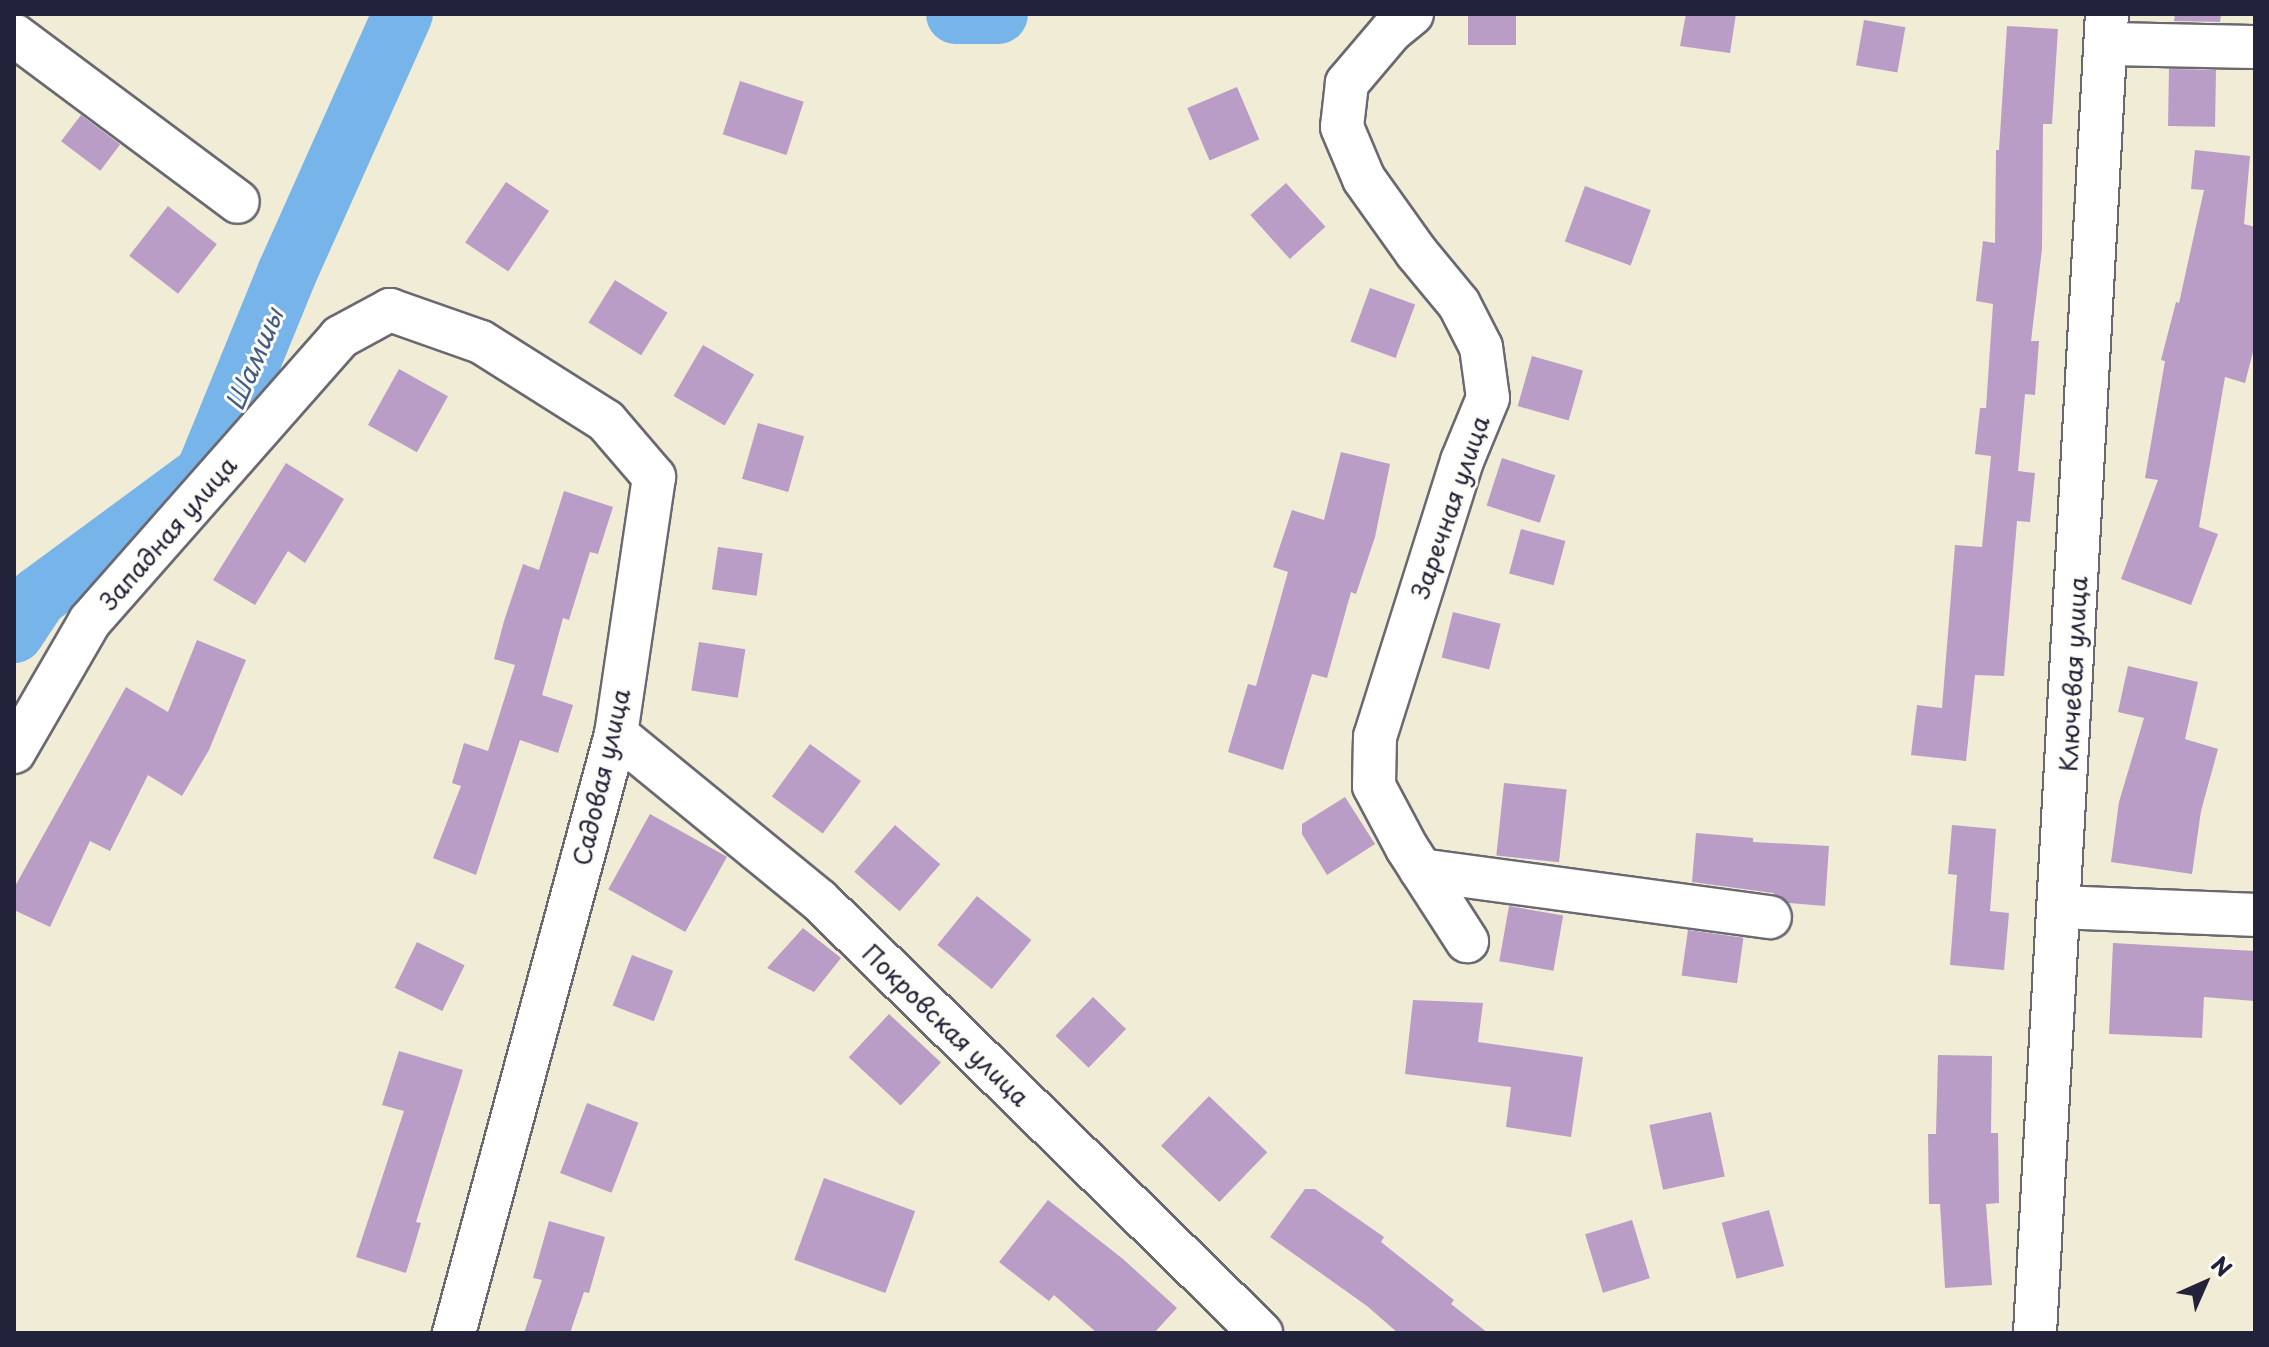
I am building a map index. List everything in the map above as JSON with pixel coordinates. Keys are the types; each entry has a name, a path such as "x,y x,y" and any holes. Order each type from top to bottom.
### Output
{"street":[{"name":"Заречная улица","path":"1412,14 1392,30 1347,83 1342,127 1364,179 1416,252 1459,304 1481,347 1488,398 1462,461 1375,737 1374,786 1421,870 1467,941"},
{"path":"2107,29 2255,47"},
{"name":"Ключевая улица","path":"2035,1333 2107,29"},
{"path":"14,35 238,202"},
{"name":"Садовая улица","path":"390,310 494,349 606,421 654,477 616,734 454,1333"},
{"name":"Западная улица","path":"14,752 90,621 340,337 390,310"},
{"name":"Покровская улица","path":"616,734 819,900 1261,1333"},
{"path":"1421,870 1770,917"},
{"path":"2060,907 2255,915"}],"building":[{"path":"1468,14 1516,14 1516,45 1468,45"},
{"path":"1686,14 1736,14 1730,53 1680,46"},
{"path":"2175,14 2221,14 2220,22 2174,21"},
{"path":"1864,20 1905,27 1897,73 1856,65"},
{"path":"2007,26 2058,29 2052,124 2043,124 2042,249 2031,341 2039,341 2035,395 2025,394 2018,471 2035,473 2030,522 2017,521 2004,676 1975,675 1966,761 1911,755 1917,705 1942,708 1955,545 1982,547 1991,456 1975,454 1980,408 1986,408 1993,304 1976,301 1983,241 1995,243 1996,150 1999,150"},
{"path":"2169,69 2216,70 2215,127 2168,126"},
{"path":"740,81 804,102 786,155 723,134"},
{"path":"1237,87 1259,139 1210,161 1187,108"},
{"path":"81,115 120,144 100,171 61,141"},
{"path":"2195,150 2250,156 2244,224 2255,227 2255,344 2245,383 2225,377 2199,527 2218,534 2191,605 2121,579 2158,480 2145,478 2165,361 2161,360 2176,302 2179,303 2204,190 2191,189"},
{"path":"506,182 549,211 508,272 465,243"},
{"path":"1286,183 1325,227 1290,259 1250,215"},
{"path":"1585,186 1651,210 1631,265 1565,241"},
{"path":"168,206 217,244 178,294 129,256"},
{"path":"615,280 668,313 641,355 589,322"},
{"path":"1370,288 1415,304 1396,358 1351,342"},
{"path":"703,345 754,374 725,426 674,396"},
{"path":"1532,356 1583,371 1569,421 1518,406"},
{"path":"399,369 448,396 417,452 368,425"},
{"path":"758,423 804,436 788,492 742,479"},
{"path":"1341,452 1390,464 1375,537 1356,594 1351,592 1327,678 1312,674 1283,770 1228,752 1248,684 1256,686 1288,572 1273,567 1292,510 1324,520"},
{"path":"1502,458 1555,475 1540,523 1487,506"},
{"path":"286,463 344,499 305,563 288,551 255,605 213,580"},
{"path":"564,491 613,507 598,554 590,552 569,620 563,618 542,695 573,705 558,753 520,740 476,875 433,858 461,786 452,783 464,743 488,751 515,665 494,659 504,621 523,564 539,570"},
{"path":"1521,529 1565,541 1554,585 1509,573"},
{"path":"718,547 763,553 757,596 712,590"},
{"path":"1453,612 1501,624 1489,669 1442,658"},
{"path":"197,640 246,660 209,750 182,796 148,775 110,851 90,841 50,927 14,910 14,888 126,687 168,712"},
{"path":"699,642 745,649 738,698 691,690"},
{"path":"2128,666 2198,682 2185,739 2218,749 2201,811 2192,874 2111,862 2119,802 2144,718 2118,712"},
{"path":"810,744 861,781 823,834 772,797"},
{"path":"1504,783 1567,790 1559,862 1496,856"},
{"path":"1345,797 1375,844 1327,875 1302,834 1302,824"},
{"path":"650,814 727,857 685,932 608,889"},
{"path":"895,825 940,864 900,911 854,872"},
{"path":"1952,825 1996,829 1990,911 2009,913 2004,970 1950,965 1957,875 1948,874"},
{"path":"1696,833 1753,838 1753,842 1829,846 1825,906 1789,903 1773,893 1692,882"},
{"path":"977,896 1031,940 992,989 937,945"},
{"path":"1509,906 1563,916 1553,971 1499,961"},
{"path":"803,928 841,958 814,992 767,968"},
{"path":"1688,930 1743,938 1737,983 1682,976"},
{"path":"417,942 465,965 442,1011 395,988"},
{"path":"2113,943 2255,951 2255,1001 2204,997 2202,1038 2109,1034"},
{"path":"632,955 673,971 654,1021 613,1005"},
{"path":"1093,997 1126,1029 1089,1068 1055,1036"},
{"path":"1413,1000 1483,1003 1478,1042 1583,1057 1571,1137 1506,1127 1511,1087 1405,1074"},
{"path":"889,1014 941,1062 901,1106 849,1057"},
{"path":"399,1051 463,1070 416,1222 421,1223 406,1273 356,1257 404,1111 382,1105"},
{"path":"1938,1055 1992,1056 1991,1133 1998,1133 1999,1203 1986,1204 1992,1285 1945,1288 1940,1204 1929,1204 1928,1134 1936,1134"},
{"path":"1209,1096 1267,1152 1219,1202 1161,1146"},
{"path":"587,1103 638,1123 611,1193 560,1173"},
{"path":"1711,1112 1725,1177 1663,1190 1649,1125"},
{"path":"824,1178 915,1211 885,1293 794,1260"},
{"path":"1305,1189 1315,1189 1384,1237 1381,1242 1454,1300 1451,1304 1488,1333 1398,1333 1367,1306 1270,1237"},
{"path":"1048,1200 1123,1259 1177,1308 1154,1333 1097,1333 1054,1295 1049,1301 999,1262"},
{"path":"1769,1210 1784,1266 1737,1279 1722,1223"},
{"path":"1632,1220 1650,1278 1603,1293 1585,1234"},
{"path":"549,1221 605,1237 589,1293 584,1292 570,1333 524,1333 542,1280 533,1278"}],"waterway":[{"name":"Шамшы","path":"14,633 38,597 205,474 287,273 403,14"},
{"name":"Шамшы","path":"956,14 998,14"}]}
